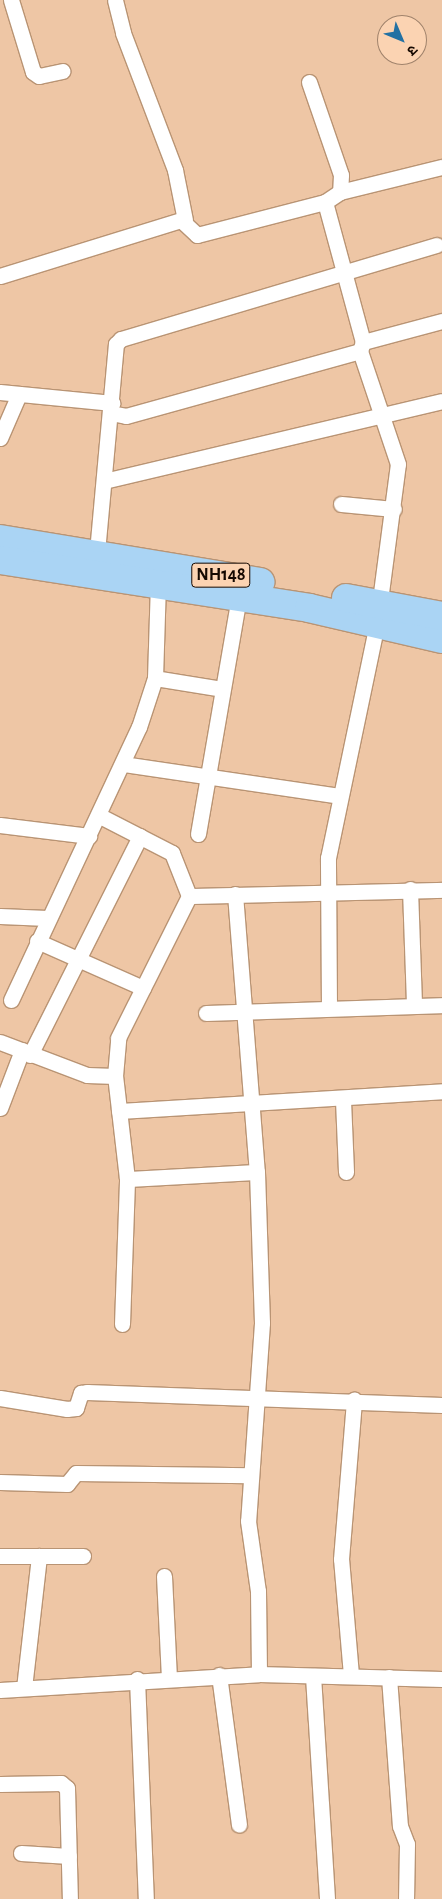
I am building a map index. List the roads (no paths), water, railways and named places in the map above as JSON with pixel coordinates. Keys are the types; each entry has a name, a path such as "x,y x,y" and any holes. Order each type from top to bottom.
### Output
{"highway":[{"name":"NH148","path":"0,539 97,552 158,584 239,597 378,614 442,616"},
{"name":"NH148","path":"0,560 132,569 378,614 442,639"}],"street":[{"path":"11,0 33,72 62,71"},
{"path":"115,0 122,33 175,170 185,220 192,234 197,235 325,202 340,192 442,167"},
{"path":"309,82 341,175 340,192"},
{"path":"325,202 346,274 362,346 398,464 394,509 378,614 339,796 327,891 329,1008"},
{"path":"0,276 185,220"},
{"path":"97,552 116,344 121,339 436,246"},
{"path":"0,392 111,408 126,416 442,321"},
{"path":"0,438 19,394"},
{"path":"104,481 383,419 442,402"},
{"path":"342,504 394,509"},
{"path":"12,1000 47,918 100,816 123,764 155,678 158,584"},
{"path":"198,834 239,597"},
{"path":"155,678 222,689"},
{"path":"123,764 209,779 339,796"},
{"path":"100,816 172,853 189,896 118,1038 115,1076 127,1179 122,1324"},
{"path":"0,825 89,836"},
{"path":"0,1108 26,1053 140,836"},
{"path":"410,890 414,1004"},
{"path":"189,896 327,891 442,890"},
{"path":"235,894 257,1172 260,1399 250,1475 248,1521 258,1591 259,1674"},
{"path":"0,916 47,918"},
{"path":"37,941 143,988"},
{"path":"206,1012 414,1004 442,1005"},
{"path":"0,1042 87,1075 115,1076"},
{"path":"119,1111 250,1100 343,1100 442,1091"},
{"path":"343,1100 346,1172"},
{"path":"127,1179 257,1172"},
{"path":"0,1398 68,1409 76,1408 81,1393 87,1392 260,1399 354,1400 442,1405"},
{"path":"351,1675 340,1559 354,1400"},
{"path":"0,1482 67,1484 76,1473 250,1475"},
{"path":"0,1556 83,1556"},
{"path":"24,1688 40,1556"},
{"path":"164,1576 168,1677"},
{"path":"0,1690 168,1677 259,1674 351,1675 442,1679"},
{"path":"219,1675 238,1826"},
{"path":"313,1676 327,1899"},
{"path":"389,1677 400,1826 407,1844 406,1899"},
{"path":"137,1679 146,1899"},
{"path":"0,1784 61,1783 67,1788 70,1899"},
{"path":"21,1853 69,1856"}]}
